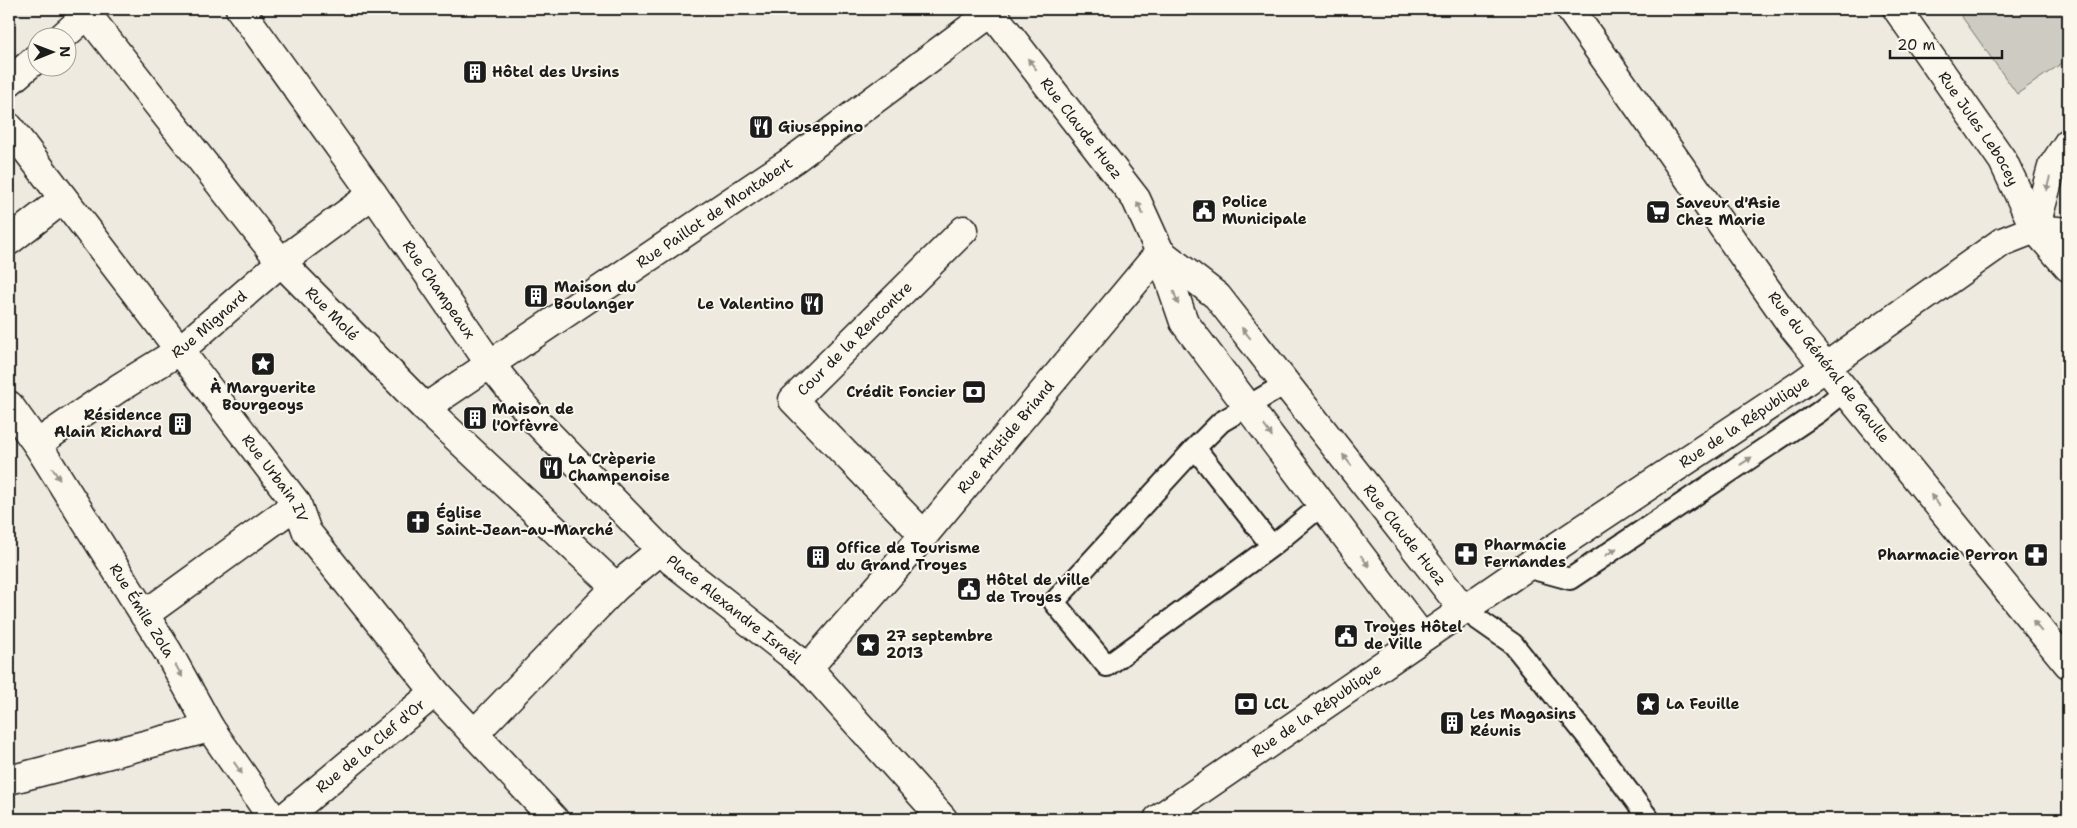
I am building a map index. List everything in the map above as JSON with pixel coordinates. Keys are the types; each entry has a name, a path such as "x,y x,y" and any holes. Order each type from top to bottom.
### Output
{"street":[{"name":"Rue Champeaux","path":"240,9 373,194 490,364 534,419 661,550"},
{"name":"Rue du Général de Gaulle","path":"1570,9 1793,327 2068,664"},
{"name":"Rue Jules Lebocey","path":"1897,9 2003,161 2035,229 2068,266"},
{"name":"Rue Claude Huez","path":"992,10 1136,200 1160,252 1184,322 1422,637"},
{"name":"Rue Paillot de Montabert","path":"425,408 793,160 992,10"},
{"path":"70,28 85,12"},
{"name":"Rue Molé","path":"85,12 281,262 425,408 616,587"},
{"path":"9,82 28,66"},
{"name":"Rue Urbain IV","path":"9,127 297,504 307,532 435,692 554,819"},
{"path":"2068,143 2052,167 2035,229 2068,232"},
{"name":"Rue Mignard","path":"37,444 179,351 281,262 373,194"},
{"path":"9,241 63,198"},
{"name":"Rue de la République","path":"1158,819 1526,566 1800,385 2002,242 2035,229"},
{"name":"Cour de la Rencontre","path":"924,535 793,400 964,230"},
{"name":"Rue Claude Huez","path":"1160,252 1216,296 1287,383 1463,609"},
{"name":"Rue Aristide Briand","path":"849,620 924,535 1160,252"},
{"name":"Rue Émile Zola","path":"9,405 37,444 168,652 210,728 273,819"},
{"path":"144,615 297,504"},
{"path":"474,734 616,587 661,550"},
{"name":"Place Alexandre Israël","path":"661,550 808,668 943,819"},
{"name":"Place Alexandre Israël","path":"808,668 849,620"},
{"name":"Rue de la Clef d'Or","path":"283,819 435,692"},
{"path":"9,780 210,728"}],"lane":[{"path":"1287,383 1225,419 1195,448 1054,602 1107,666 1272,546 1322,505"},
{"path":"1526,566 1570,579 1819,412 1845,391"},
{"path":"1195,448 1272,546"},
{"name":"Rue Claude Huez","path":"1463,609 1513,644 1593,744 1649,819"}],"shaded area":[{"path":"1967,9 2068,9 2068,59 2017,94 1960,14"}],"place":[{"name":"Hôtel des Ursins","path":"475,72"},
{"name":"Giuseppino","path":"761,127"},
{"name":"Police Municipale","path":"1204,211"},
{"name":"Saveur d'Asie Chez Marie","path":"1658,212"},
{"name":"Maison du Boulanger","path":"536,296"},
{"name":"Le Valentino","path":"812,304"},
{"name":"À Marguerite Bourgeoys","path":"263,364"},
{"name":"Crédit Foncier","path":"974,392"},
{"name":"Maison de l'Orfèvre","path":"475,418"},
{"name":"Résidence Alain Richard","path":"180,424"},
{"name":"La Crèperie Champenoise","path":"551,468"},
{"name":"Église Saint-Jean-au-Marché","path":"418,522"},
{"name":"Pharmacie Fernandes","path":"1466,554"},
{"name":"Pharmacie Perron","path":"2036,555"},
{"name":"Office de Tourisme du Grand Troyes","path":"818,557"},
{"name":"Hôtel de ville de Troyes","path":"969,589"},
{"name":"Troyes Hôtel de Ville","path":"1346,636"},
{"name":"27 septembre 2013","path":"868,645"},
{"name":"LCL","path":"1246,704"},
{"name":"La Feuille","path":"1648,704"},
{"name":"Les Magasins Réunis","path":"1452,723"}]}
